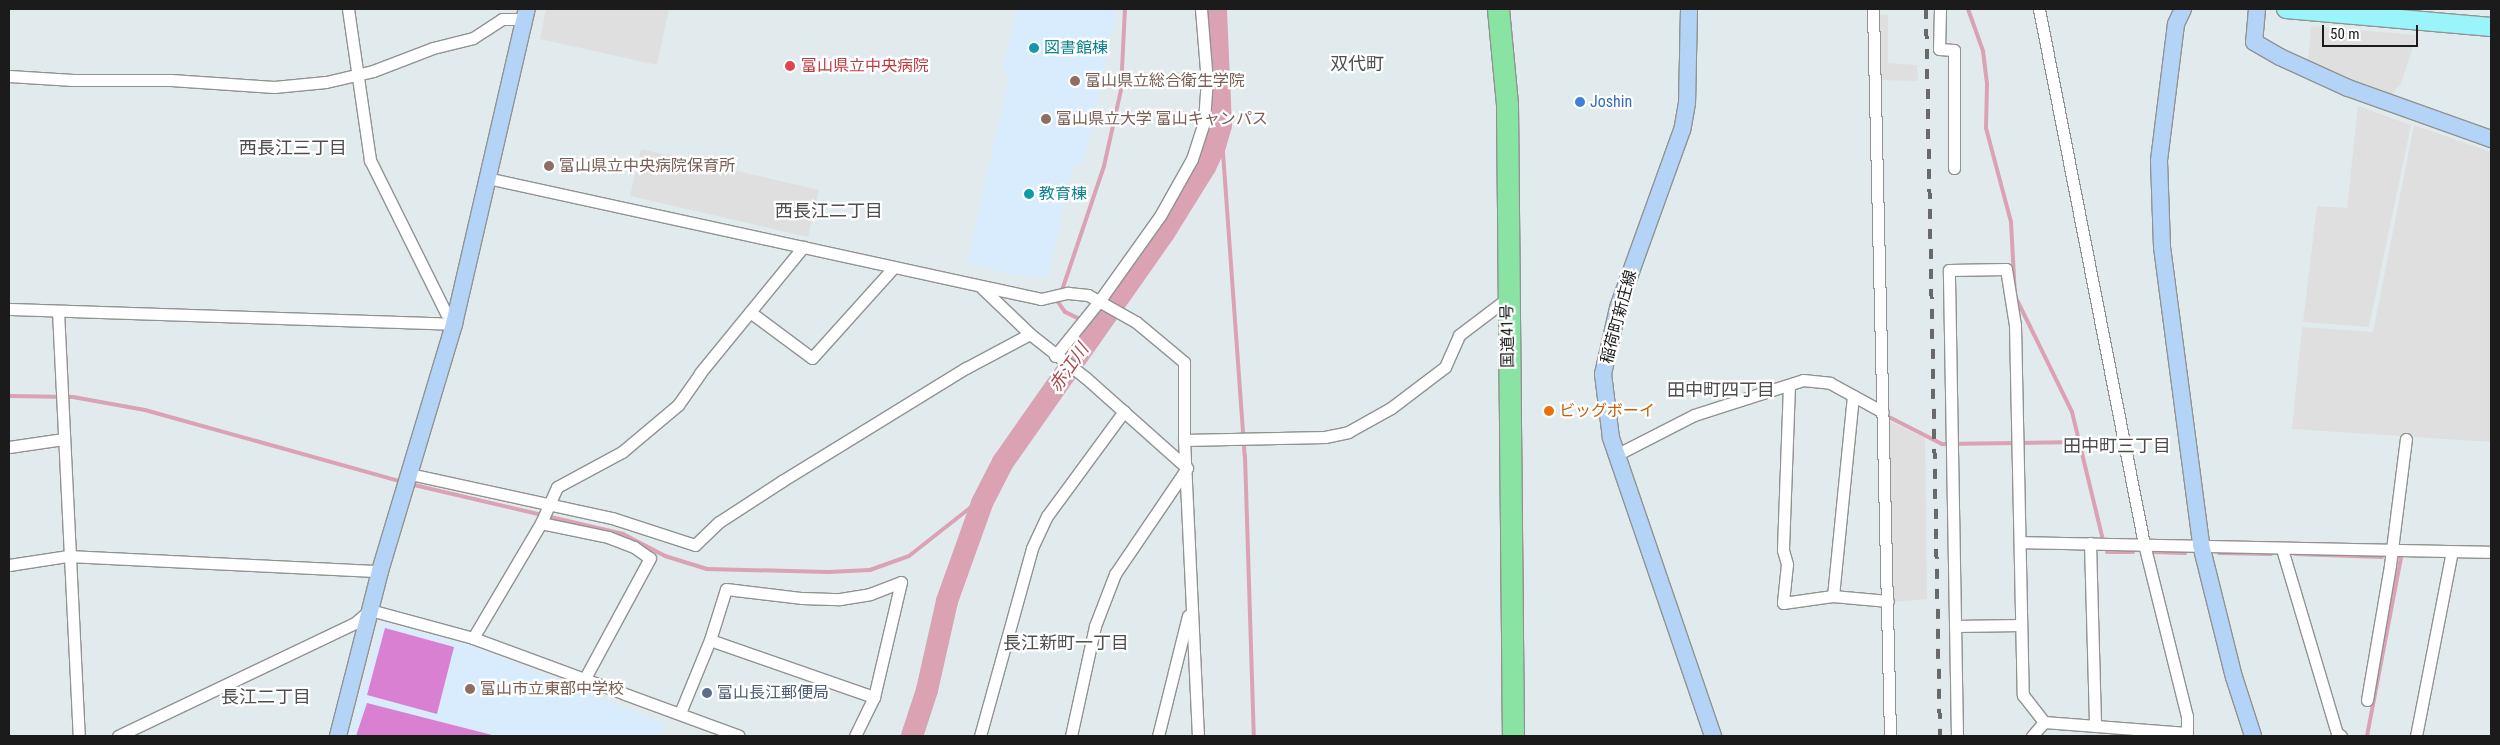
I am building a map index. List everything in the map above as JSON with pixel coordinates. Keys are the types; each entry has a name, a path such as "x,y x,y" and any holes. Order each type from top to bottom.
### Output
{"highway":[{"name":"国道41号","path":"1498,9 1507,104 1515,736"}],"main road":[{"path":"2286,9 2491,27"}],"street":[{"path":"348,9 370,160 450,319"},
{"path":"1055,356 1100,300 1169,202 1192,159 1204,121 1207,82 1201,9"},
{"name":"稲荷町新庄線","path":"1689,9 1688,103 1682,130 1618,308 1603,374 1610,438 1713,736"},
{"path":"1873,9 1890,736"},
{"path":"1940,9 1940,49 1954,50 1954,168"},
{"path":"1957,736 1949,270 2006,269 2015,325 2023,695 2044,722 2187,734 2187,716 2144,544 2040,9"},
{"path":"2183,9 2176,24 2159,160 2159,209 2201,545 2234,677 2253,736"},
{"path":"2257,9 2254,42 2280,57 2348,88 2491,139"},
{"path":"9,76 73,80 171,80 274,87 326,82 433,48 473,38 502,19 526,14 487,178 410,474 380,571 338,736"},
{"path":"487,178 1041,299 1068,293 1100,300 1136,322 1184,362 1184,440 1187,468 1191,607 1198,736"},
{"path":"473,638 542,523 557,487 564,480 622,452 678,405 700,373 803,247"},
{"path":"750,312 812,358 894,267"},
{"path":"979,286 1055,356 1124,411 1187,468"},
{"path":"1184,440 1325,437 1348,432 1391,408 1445,367 1459,335 1508,298"},
{"path":"9,309 450,319"},
{"path":"58,311 68,556 79,736"},
{"path":"410,474 548,506 612,518 695,544 719,522 782,481 966,368 1030,334"},
{"path":"1616,454 1677,422 1804,380 1830,383 1883,412"},
{"path":"1789,385 1784,550 1787,564 1783,603 1833,596 1888,601"},
{"path":"1833,596 1853,396"},
{"path":"980,736 1032,548 1048,516 1124,411"},
{"path":"9,447 63,438"},
{"path":"2367,700 2391,551 2406,439"},
{"path":"1071,736 1095,626 1115,574 1187,468"},
{"path":"542,523 608,537 634,547 650,558 585,678"},
{"path":"2020,542 2491,552"},
{"path":"2090,543 2095,726"},
{"path":"2282,549 2337,733 2341,736"},
{"path":"2416,736 2452,551"},
{"path":"9,565 68,556 380,571"},
{"path":"680,713 710,640 726,589 802,598 840,599 870,594 900,582 874,697 854,736"},
{"path":"1158,736 1191,607"},
{"path":"370,610 473,638 739,736"},
{"path":"118,736 355,623 370,610"},
{"path":"1955,626 2021,625"},
{"path":"710,640 874,697"},
{"path":"2032,736 2044,722"}],"shaded area":[{"path":"546,9 669,9 657,65 540,39"},
{"name":"富山県立大学 富山キャンパス","path":"1017,9 1117,9 1083,165 1074,163 1048,277 1010,274 967,263 1010,74 1002,73"},
{"path":"1876,14 1888,15 1888,63 1917,65 1918,81 1877,80"},
{"path":"2311,26 2417,35 2401,83 2391,96 2335,75 2308,60"},
{"path":"2358,106 2411,125 2369,327 2303,322 2317,206 2347,208"},
{"path":"2414,125 2491,152 2491,442 2292,429 2302,327 2373,332"},
{"path":"641,149 819,190 808,237 630,196"},
{"path":"1887,420 1925,438 1927,599 1894,602"},
{"name":"富山市立東部中学校","path":"382,622 470,645 667,725 658,736 348,736"},
{"path":"385,628 454,647 437,714 367,695"},
{"path":"367,703 496,736 356,736"}],"waterway":[{"path":"1096,327 1065,312 1058,302 1104,166 1121,90 1125,9"},
{"name":"赤江川","path":"912,736 927,690 947,601 982,503 1003,462 1164,233 1205,167 1215,146 1221,125 1216,9"},
{"path":"1968,9 1983,51 1987,84 1986,128 2011,222 2015,296 2072,412 2102,536"},
{"path":"1221,125 1245,456 1254,736"},
{"path":"9,396 73,397 145,410 403,482"},
{"path":"1885,415 1942,444 2079,442"},
{"path":"410,484 623,534 665,556 707,569 828,572 870,570 909,556 970,508 982,503"},
{"path":"2107,552 2133,552"},
{"path":"2153,552 2185,553"},
{"path":"2219,553 2271,554"},
{"path":"2295,554 2382,557"},
{"path":"2367,736 2401,557 2394,557"}],"railway":[{"path":"1926,9 1940,736"}],"place":[{"name":"図書館棟","path":"1034,48"},
{"name":"富山県立中央病院","path":"790,66"},
{"name":"富山県立総合衛生学院","path":"1075,81"},
{"name":"Joshin","path":"1580,102"},
{"name":"富山県立大学 富山キャンパス","path":"1046,119"},
{"name":"富山県立中央病院保育所","path":"549,166"},
{"name":"教育棟","path":"1029,194"},
{"name":"ビッグボーイ","path":"1549,411"},
{"name":"富山市立東部中学校","path":"470,689"},
{"name":"富山長江郵便局","path":"707,693"}],"district":[{"name":"双代町","path":"1357,64"},
{"name":"西長江三丁目","path":"293,148"},
{"name":"西長江二丁目","path":"829,211"},
{"name":"田中町四丁目","path":"1721,390"},
{"name":"田中町三丁目","path":"2117,446"},
{"name":"長江新町一丁目","path":"1066,643"},
{"name":"長江二丁目","path":"266,697"}]}
